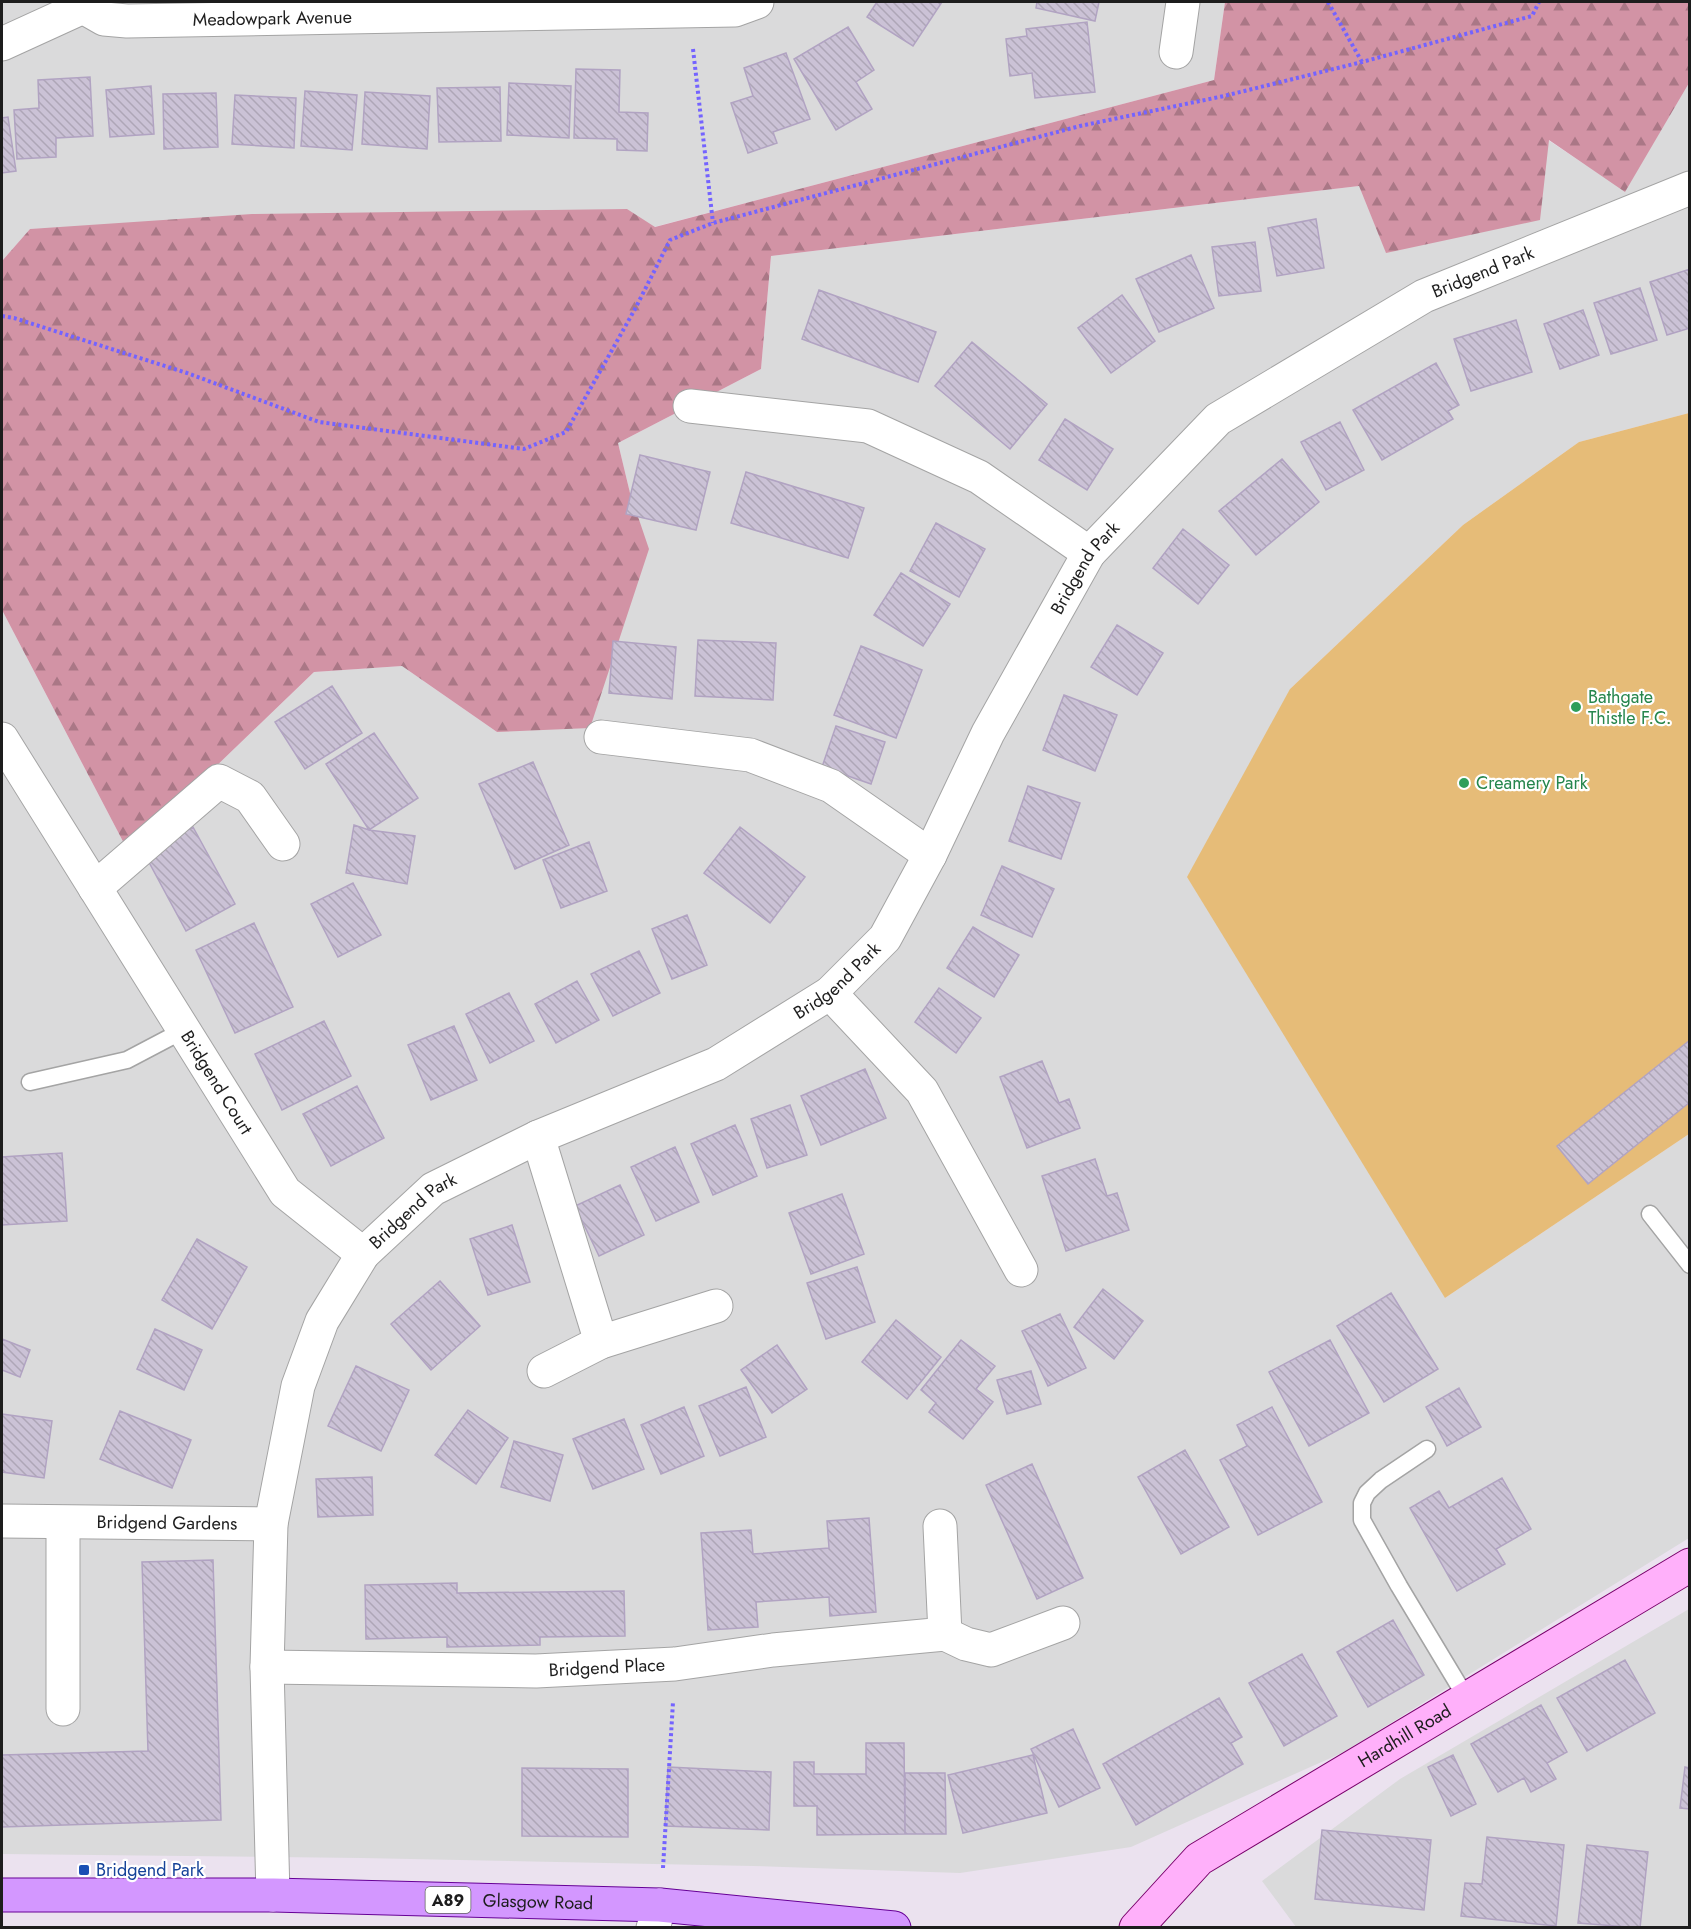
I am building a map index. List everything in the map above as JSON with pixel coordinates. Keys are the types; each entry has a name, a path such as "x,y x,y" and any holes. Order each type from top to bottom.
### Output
{"main road":[{"name":"Hardhill Road","path":"1136,1928 1199,1859 1689,1565"},
{"name":"Glasgow Road","path":"2,1895 273,1895 894,1928"}],"street":[{"name":"Meadowpark Avenue","path":"82,4 104,19 127,21 735,10 757,2"},
{"path":"1176,52 1183,2"},
{"path":"2,44 82,4"},
{"name":"Bridgend Park","path":"273,1895 267,1667 271,1524 298,1386 322,1321 363,1254 433,1189 538,1137 716,1064 830,993 885,938 930,855 988,733 1089,554 1218,419 1424,296 1689,188"},
{"path":"690,406 868,426 979,477 1089,554"},
{"path":"601,737 750,754 831,786 930,855"},
{"name":"Bridgend Court","path":"2,739 285,1192 363,1254"},
{"path":"95,888 219,781 250,797 283,844"},
{"path":"830,993 922,1091 1021,1270"},
{"path":"538,1137 601,1342"},
{"path":"544,1371 601,1342 716,1305"},
{"name":"Bridgend Gardens","path":"2,1521 271,1524"},
{"path":"63,1523 63,1709"},
{"path":"940,1526 945,1634"},
{"name":"Bridgend Place","path":"267,1667 536,1671 675,1664 773,1650 945,1634 966,1644 991,1650 1063,1623"}],"lane":[{"path":"30,1082 127,1060 184,1030"},
{"path":"1650,1214 1689,1264"},
{"path":"1427,1449 1381,1479 1367,1493 1362,1503 1362,1520 1467,1699"}],"path":[{"path":"1328,2 1362,62"},
{"path":"2,316 187,374 319,422 524,449 566,432 635,309 670,240 713,223 1080,126 1224,96 1532,16 1539,2"},
{"path":"688,10 713,223"},
{"path":"657,1916 675,1664"}],"shaded area":[{"path":"2,2 1225,2 1214,80 654,227 626,209 30,229 2,261"},
{"path":"1689,83 1689,413 1579,442 1463,525 1290,689 1445,1298 1689,1134 1689,1538 1344,1752 1131,1847 960,1873 753,1866 361,1858 2,1854 2,610 128,851 314,672 402,666 497,732 630,493 618,443 761,369 771,256 1359,186 1386,252 1548,140 1625,191"},
{"name":"Creamery Park","path":"1689,413 1689,1134 1445,1298 1187,877 1290,689 1463,525 1579,442"},
{"path":"1689,1609 1689,1927 1296,1927 1262,1881 1400,1779"}],"green space":[{"path":"1225,2 1689,2 1689,83 1625,192 1549,140 1540,220 1386,253 1359,186 771,256 761,369 618,443 630,493 649,549 590,728 497,732 402,666 314,672 128,851 2,610 2,261 30,229 252,214 627,209 655,227 1214,80"}],"building":[{"path":"877,2 942,2 913,46 867,17"},
{"path":"1037,2 1099,2 1095,21 1036,8"},
{"path":"1087,22 1095,92 1035,98 1032,73 1010,76 1006,39 1027,36 1026,29"},
{"path":"848,27 874,70 856,82 872,109 836,130 794,59"},
{"path":"786,53 810,119 773,132 777,143 748,153 731,103 753,96 744,68"},
{"path":"576,69 620,70 619,112 648,113 647,151 617,150 617,139 574,138"},
{"path":"90,77 93,136 56,138 56,157 17,159 14,110 39,108 38,80"},
{"path":"509,83 571,86 569,138 507,135"},
{"path":"151,86 154,134 110,137 106,90"},
{"path":"500,87 501,141 439,142 437,88"},
{"path":"305,91 357,95 352,150 301,146"},
{"path":"365,92 430,96 427,149 362,144"},
{"path":"216,93 218,147 164,149 163,94"},
{"path":"235,95 296,98 294,148 232,144"},
{"path":"8,117 16,171 2,173 2,118"},
{"path":"1316,219 1324,268 1277,276 1268,228"},
{"path":"1255,242 1261,291 1219,296 1212,247"},
{"path":"1191,255 1214,308 1159,332 1136,279"},
{"path":"1690,269 1690,328 1667,335 1650,282"},
{"path":"1640,288 1657,340 1611,354 1594,303"},
{"path":"819,290 936,332 918,382 802,339"},
{"path":"1122,295 1155,341 1111,373 1078,328"},
{"path":"1583,310 1599,355 1560,369 1544,324"},
{"path":"1516,320 1532,372 1471,391 1454,339"},
{"path":"972,342 1047,404 1010,449 935,386"},
{"path":"1436,363 1459,405 1448,411 1453,419 1382,460 1353,410"},
{"path":"1065,419 1113,449 1087,490 1039,460"},
{"path":"1340,422 1364,470 1326,490 1301,442"},
{"path":"640,455 710,472 696,530 626,514"},
{"path":"1282,459 1319,502 1256,555 1219,511"},
{"path":"746,472 864,508 848,558 731,523"},
{"path":"936,523 985,549 959,597 910,571"},
{"path":"1183,529 1229,565 1198,604 1153,568"},
{"path":"901,573 950,604 923,646 874,615"},
{"path":"1117,625 1163,653 1137,695 1091,667"},
{"path":"698,640 776,643 773,700 695,696"},
{"path":"613,641 676,647 672,699 609,693"},
{"path":"861,646 922,670 896,738 834,715"},
{"path":"332,686 362,733 305,769 275,722"},
{"path":"1064,695 1117,715 1095,771 1043,750"},
{"path":"836,726 885,742 871,784 822,767"},
{"path":"374,733 418,798 369,830 326,764"},
{"path":"533,762 569,845 515,869 479,784"},
{"path":"1028,786 1080,803 1061,859 1009,841"},
{"path":"354,825 369,830 415,836 407,884 346,873"},
{"path":"193,827 235,904 186,931 144,853"},
{"path":"740,827 805,877 770,923 704,873"},
{"path":"589,842 607,891 561,908 543,860"},
{"path":"1002,866 1054,889 1032,937 981,915"},
{"path":"353,883 381,935 338,957 311,904"},
{"path":"687,915 707,965 672,979 652,929"},
{"path":"254,923 293,1007 235,1033 196,950"},
{"path":"973,927 1019,955 994,997 947,968"},
{"path":"639,951 660,993 613,1016 591,974"},
{"path":"577,981 599,1020 556,1043 535,1004"},
{"path":"939,988 981,1018 956,1053 915,1022"},
{"path":"509,993 534,1041 490,1063 466,1014"},
{"path":"324,1021 351,1076 282,1110 255,1054"},
{"path":"454,1026 477,1080 431,1100 408,1045"},
{"path":"1690,1040 1690,1102 1588,1184 1557,1146"},
{"path":"1042,1061 1059,1103 1069,1099 1080,1128 1027,1148 1000,1077"},
{"path":"865,1069 886,1118 821,1145 801,1096"},
{"path":"357,1086 384,1138 331,1166 303,1114"},
{"path":"790,1105 807,1155 767,1168 751,1119"},
{"path":"735,1125 757,1176 713,1195 691,1144"},
{"path":"675,1147 699,1202 656,1221 631,1167"},
{"path":"62,1153 67,1221 2,1225 2,1157"},
{"path":"1095,1159 1107,1196 1117,1193 1129,1230 1066,1251 1042,1176"},
{"path":"620,1185 644,1235 599,1256 575,1206"},
{"path":"842,1194 864,1254 811,1274 789,1213"},
{"path":"512,1225 530,1282 488,1295 470,1239"},
{"path":"197,1239 247,1267 212,1329 162,1300"},
{"path":"857,1267 875,1322 826,1339 807,1283"},
{"path":"440,1281 480,1326 431,1370 391,1324"},
{"path":"1103,1289 1143,1321 1114,1359 1074,1327"},
{"path":"1391,1293 1438,1369 1384,1402 1337,1326"},
{"path":"1060,1314 1086,1368 1048,1386 1022,1331"},
{"path":"896,1320 941,1357 907,1399 862,1362"},
{"path":"155,1329 202,1350 184,1390 137,1369"},
{"path":"2,1339 30,1350 20,1377 2,1370"},
{"path":"961,1340 995,1366 976,1389 993,1402 963,1439 929,1412 936,1403 921,1390"},
{"path":"1330,1340 1369,1413 1309,1446 1269,1372"},
{"path":"777,1345 807,1389 772,1413 741,1370"},
{"path":"356,1366 409,1390 381,1451 328,1426"},
{"path":"1031,1371 1041,1404 1007,1414 997,1380"},
{"path":"746,1387 766,1437 720,1456 699,1406"},
{"path":"1459,1388 1481,1427 1447,1446 1426,1407"},
{"path":"684,1407 704,1456 661,1474 641,1425"},
{"path":"1272,1407 1322,1502 1258,1535 1220,1460 1247,1446 1237,1425"},
{"path":"468,1410 508,1438 476,1484 435,1455"},
{"path":"120,1411 191,1440 172,1488 100,1459"},
{"path":"2,1414 52,1421 44,1478 2,1472"},
{"path":"624,1419 644,1469 593,1489 573,1439"},
{"path":"514,1441 563,1455 550,1501 501,1487"},
{"path":"1185,1450 1229,1527 1181,1554 1138,1477"},
{"path":"1032,1464 1083,1578 1037,1599 986,1485"},
{"path":"372,1477 373,1515 318,1517 316,1479"},
{"path":"1502,1478 1531,1529 1496,1549 1505,1564 1457,1591 1410,1508 1439,1491 1449,1508"},
{"path":"869,1518 876,1612 830,1616 829,1597 756,1602 758,1627 708,1630 701,1533 751,1530 753,1554 829,1548 827,1521"},
{"path":"213,1560 221,1820 2,1827 2,1755 148,1751 142,1562"},
{"path":"457,1583 457,1593 624,1591 625,1636 540,1637 540,1645 447,1647 447,1637 366,1639 365,1585"},
{"path":"1393,1620 1424,1675 1368,1707 1337,1652"},
{"path":"1302,1654 1337,1716 1284,1746 1249,1683"},
{"path":"1625,1660 1655,1713 1587,1751 1557,1698"},
{"path":"1219,1698 1242,1737 1231,1743 1243,1764 1136,1825 1103,1764"},
{"path":"1541,1705 1567,1752 1547,1763 1556,1779 1531,1792 1524,1778 1498,1792 1471,1744"},
{"path":"1073,1729 1100,1788 1059,1807 1031,1749"},
{"path":"866,1743 904,1743 905,1834 817,1835 817,1806 794,1806 794,1762 814,1762 814,1774 866,1774"},
{"path":"1033,1755 1047,1813 963,1833 948,1775"},
{"path":"1453,1755 1476,1804 1451,1816 1428,1767"},
{"path":"668,1767 771,1772 769,1830 665,1826"},
{"path":"1685,1767 1690,1768 1690,1809 1680,1808"},
{"path":"522,1768 628,1769 628,1837 522,1836"},
{"path":"905,1773 945,1773 946,1834 905,1834"},
{"path":"1322,1830 1431,1840 1424,1910 1315,1899"},
{"path":"1487,1837 1564,1845 1556,1926 1461,1916 1465,1883 1482,1884"},
{"path":"1587,1845 1648,1852 1640,1928 1578,1923"}],"place":[{"name":"Bathgate Thistle F.C.","path":"1576,707"},
{"name":"Creamery Park","path":"1464,783"},
{"name":"Bridgend Park","path":"84,1870"}]}
